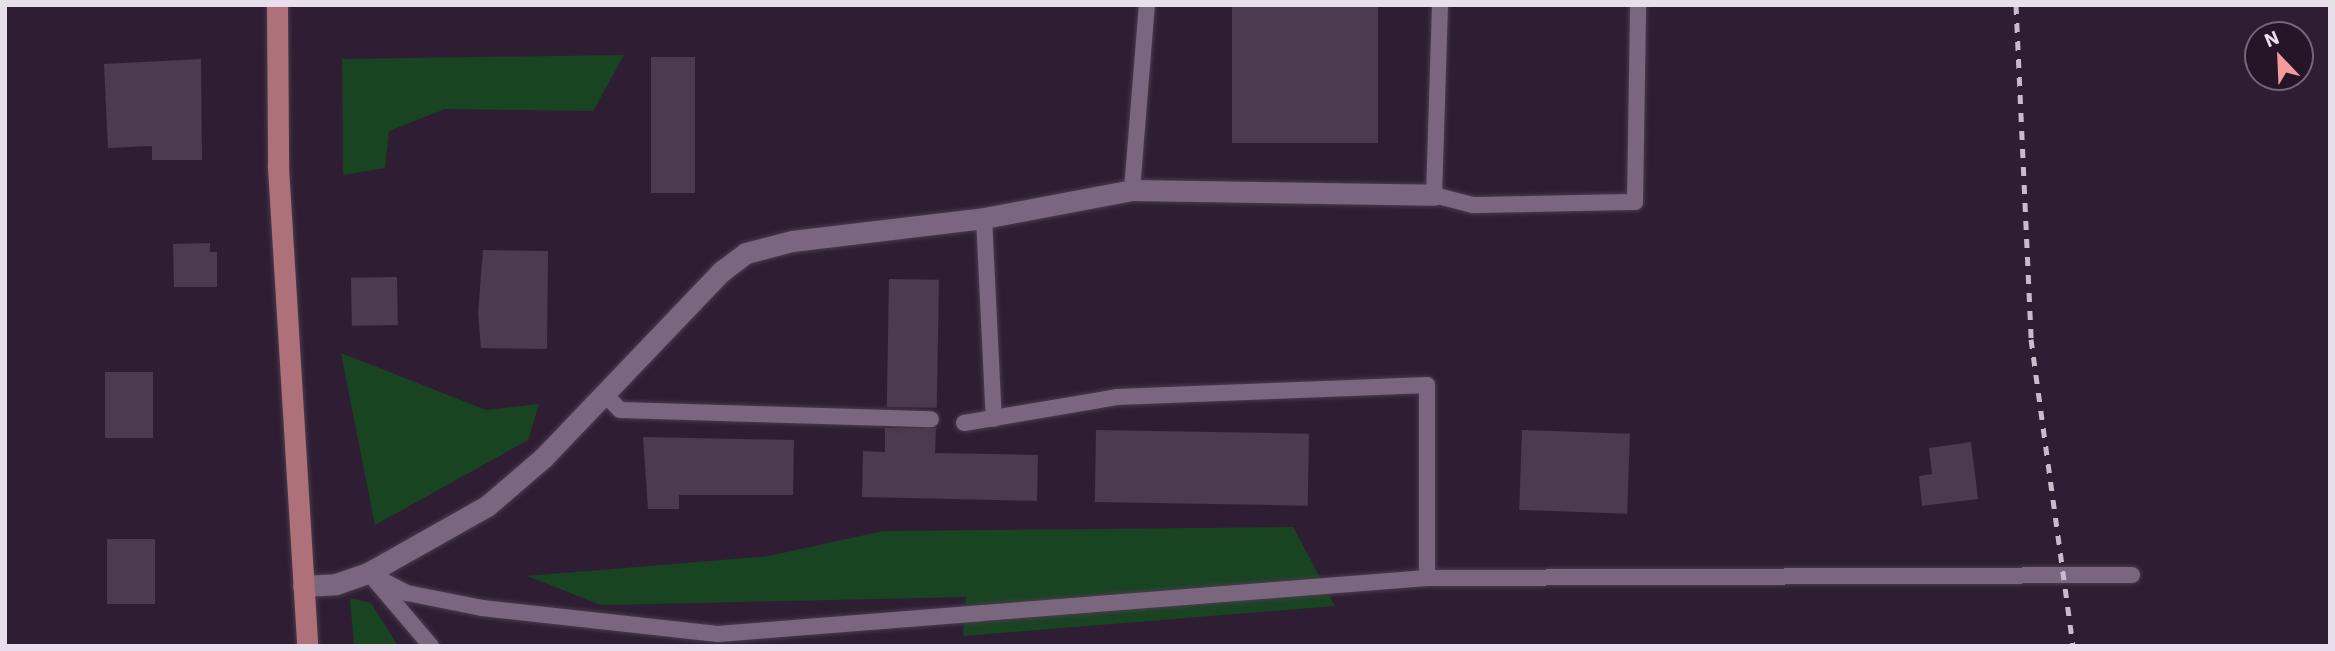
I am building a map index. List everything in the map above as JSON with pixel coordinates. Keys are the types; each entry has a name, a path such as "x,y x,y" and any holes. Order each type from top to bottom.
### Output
{"main road":[{"path":"277,5 278,167 307,646"}],"street":[{"path":"303,586 336,584 368,573 487,506 543,458 746,253 792,241 984,218 1132,190 1434,195"}],"lane":[{"path":"1132,190 1147,5"},
{"path":"1440,5 1434,195 1472,205 1635,202 1638,5"},
{"path":"984,218 994,418"},
{"path":"964,424 1118,397 1427,385 1427,579"},
{"path":"604,394 620,410 931,419"},
{"path":"368,573 407,593 482,608 718,640 1427,579 2132,575"},
{"path":"368,573 431,646"}],"green space":[{"path":"624,55 593,111 445,109 389,131 385,168 343,175 342,59"},
{"path":"341,353 486,410 539,404 528,440 375,525"},
{"path":"1293,527 1335,606 963,636 966,597 601,605 527,576 769,556 883,531"},
{"path":"350,598 371,603 398,646 354,646"}],"building":[{"path":"1232,5 1378,5 1378,143 1232,143"},
{"path":"651,57 695,57 695,193 651,193"},
{"path":"201,59 202,160 152,160 152,146 108,148 104,64"},
{"path":"210,243 210,252 217,252 217,287 174,287 173,244"},
{"path":"483,250 548,251 547,349 481,348 478,313"},
{"path":"397,277 398,325 352,326 351,278"},
{"path":"889,279 939,280 937,408 887,407"},
{"path":"105,372 153,372 153,438 105,438"},
{"path":"885,428 936,428 935,453 1038,455 1037,501 862,497 863,451 885,452"},
{"path":"1096,430 1309,434 1308,506 1095,502"},
{"path":"1522,430 1630,434 1627,514 1519,510"},
{"path":"643,437 794,440 793,495 679,495 679,509 648,509"},
{"path":"1971,442 1978,499 1922,506 1919,476 1932,474 1929,448"},
{"path":"107,539 155,539 155,604 107,604"}],"railway":[{"path":"2016,5 2031,339 2073,646"}]}
